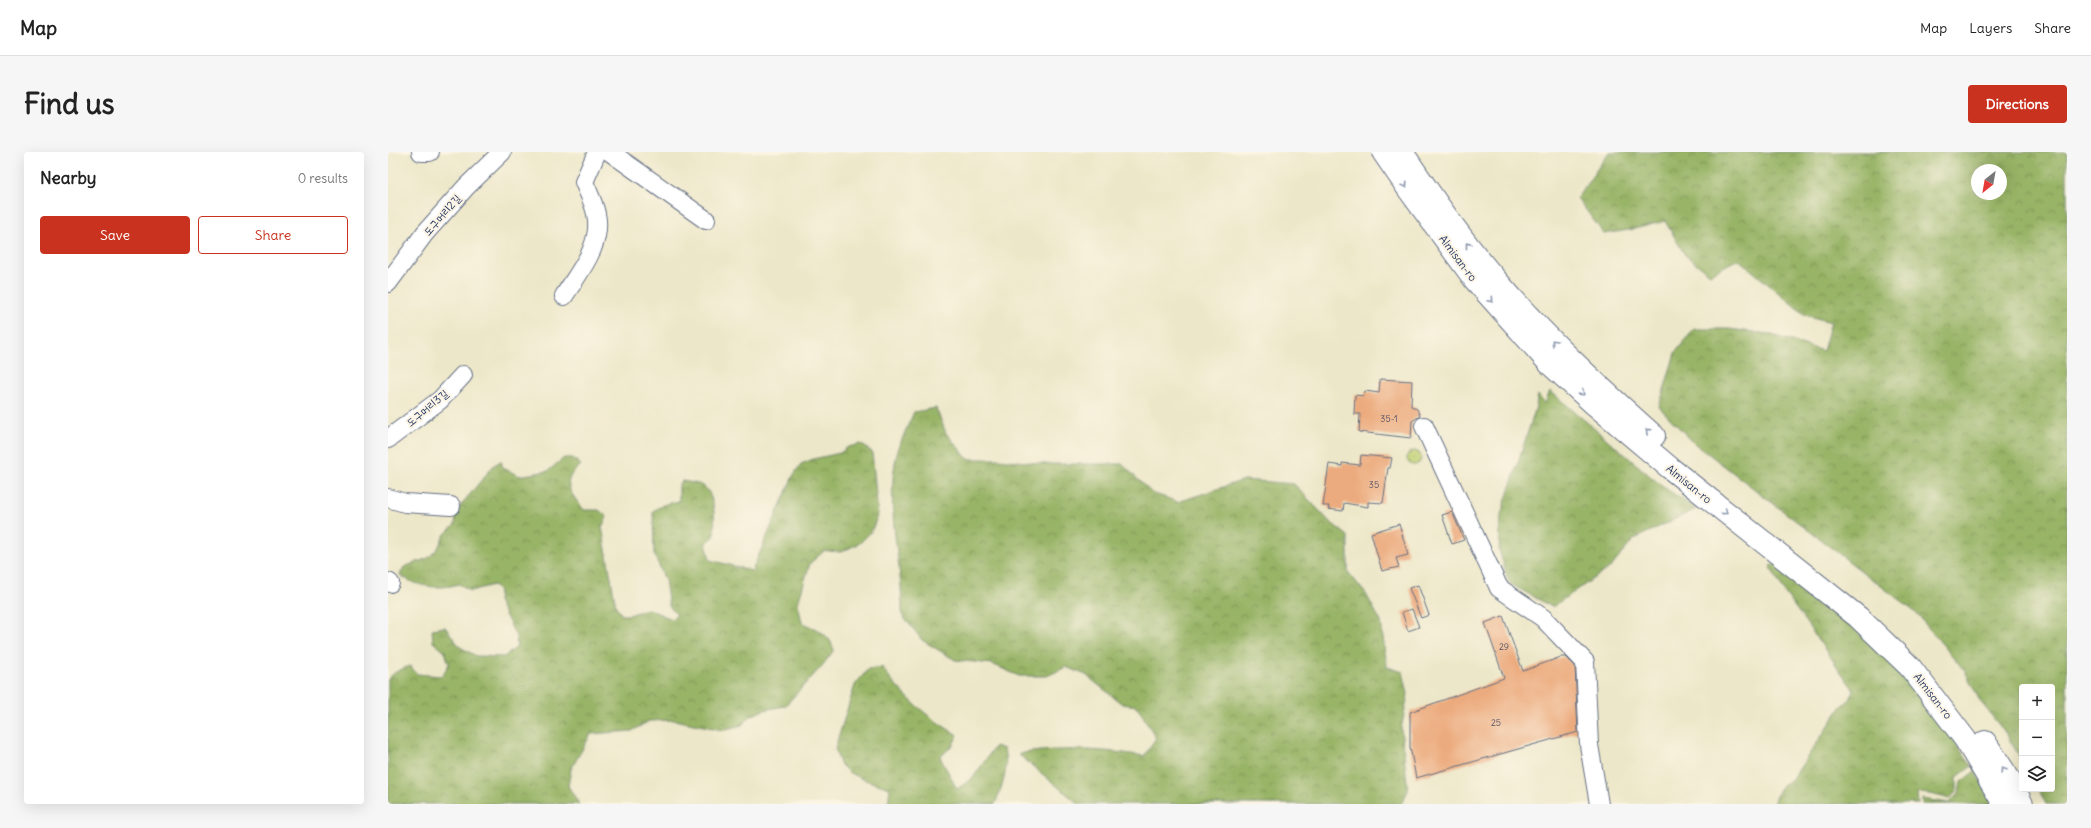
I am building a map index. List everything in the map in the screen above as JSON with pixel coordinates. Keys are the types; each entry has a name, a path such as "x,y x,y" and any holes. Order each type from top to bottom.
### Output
{"main road":[{"name":"Almisan-ro","path":"1383,152 1413,197 1475,280 1549,363 1593,403 1670,468 1858,617 1910,667 1965,738 2004,804"},
{"name":"Almisan-ro","path":"1402,152 1467,244 1492,275 1579,368 1659,441 1845,587 1921,658 1977,731 2010,780 2022,804"}],"street":[{"path":"420,152 430,152"},
{"name":"도구머리2길","path":"388,283 425,233 466,187 502,152"},
{"path":"564,296 592,251 597,232 596,214 584,182 597,152"},
{"path":"610,152 706,220"},
{"name":"도구머리3길","path":"388,439 440,400 463,375"},
{"path":"1424,426 1499,588 1543,618 1585,662 1589,745 1598,804"},
{"path":"388,498 405,504 451,506"}],"green space":[{"path":"1609,152 2067,152 2067,804 2046,804 2040,792 2055,792 2055,684 2019,684 2019,756 2007,735 1980,701 1965,671 1915,612 1693,442 1659,407 1675,353 1694,329 1729,329 1769,334 1823,351 1831,322 1805,315 1738,259 1710,274 1685,255 1665,221 1634,229 1604,234 1577,198"},
{"path":"1550,391 1662,486 1696,509 1634,539 1612,566 1552,607 1509,583 1499,550 1501,515 1535,410 1538,395 1545,404"},
{"path":"936,408 946,433 968,459 998,459 1045,464 1122,464 1152,493 1178,502 1244,480 1294,484 1329,521 1348,536 1348,572 1366,594 1381,622 1387,667 1403,672 1408,694 1401,729 1408,791 1401,804 1079,804 1018,754 1049,750 1097,750 1144,756 1156,738 1137,706 1122,704 1086,675 1066,667 1047,676 1019,676 992,664 955,660 922,640 902,615 902,596 892,501 896,456 900,443 914,412"},
{"path":"861,444 872,452 878,515 871,532 860,543 841,552 824,551 810,563 798,603 802,623 818,630 826,636 832,644 834,650 822,666 785,706 763,710 751,716 742,725 722,730 675,720 649,721 632,731 591,734 571,769 568,786 579,804 388,804 388,679 398,671 410,666 417,674 442,676 449,664 445,652 433,642 432,629 445,627 460,647 476,656 504,657 517,647 516,636 498,601 499,591 493,585 471,591 459,584 444,587 421,585 400,575 404,567 428,558 438,548 445,534 455,525 456,515 461,505 494,465 501,461 503,468 519,476 548,471 564,458 573,458 581,465 572,473 570,477 569,486 572,495 584,510 599,510 607,517 602,527 616,607 622,615 629,615 648,609 672,619 677,615 669,606 665,580 654,554 653,511 663,505 679,501 679,485 682,481 703,486 710,496 714,510 715,525 714,537 706,543 710,560 752,571 793,476 801,464 813,459 840,453 848,447"},
{"path":"1411,451 1417,451 1421,455 1421,461 1417,465 1411,465 1407,461 1407,455"},
{"path":"1777,561 1900,668 1972,766 1957,777 1957,790 1950,799 1931,794 1917,793 1918,804 1773,804 1779,789 1793,778 1842,706 1850,699 1853,689 1785,593 1770,567"},
{"path":"882,667 916,706 947,729 958,735 952,746 940,757 957,789 973,778 995,746 1004,749 1006,764 1005,771 1003,783 995,804 888,804 890,788 862,779 848,772 840,764 835,748 855,685 868,669"},
{"path":"1975,771 1994,804 1922,804 1922,799 1949,803 1959,793 1961,782"}],"building":[{"path":"1380,379 1412,381 1411,406 1417,409 1420,416 1412,421 1411,438 1359,432 1360,414 1354,414 1355,395 1364,396 1365,391 1379,393"},
{"path":"1361,455 1392,458 1390,468 1388,468 1383,503 1368,502 1368,507 1344,503 1343,511 1328,509 1329,506 1323,506 1329,464 1342,466 1342,463 1360,465"},
{"path":"1452,512 1464,540 1452,544 1442,515"},
{"path":"1399,524 1408,555 1396,558 1399,567 1382,571 1371,533"},
{"path":"1418,585 1429,615 1421,618 1409,588"},
{"path":"1412,609 1419,627 1408,631 1402,612"},
{"path":"1503,616 1523,671 1561,657 1566,657 1575,666 1578,732 1416,778 1410,747 1410,712 1504,678 1485,623"}]}
